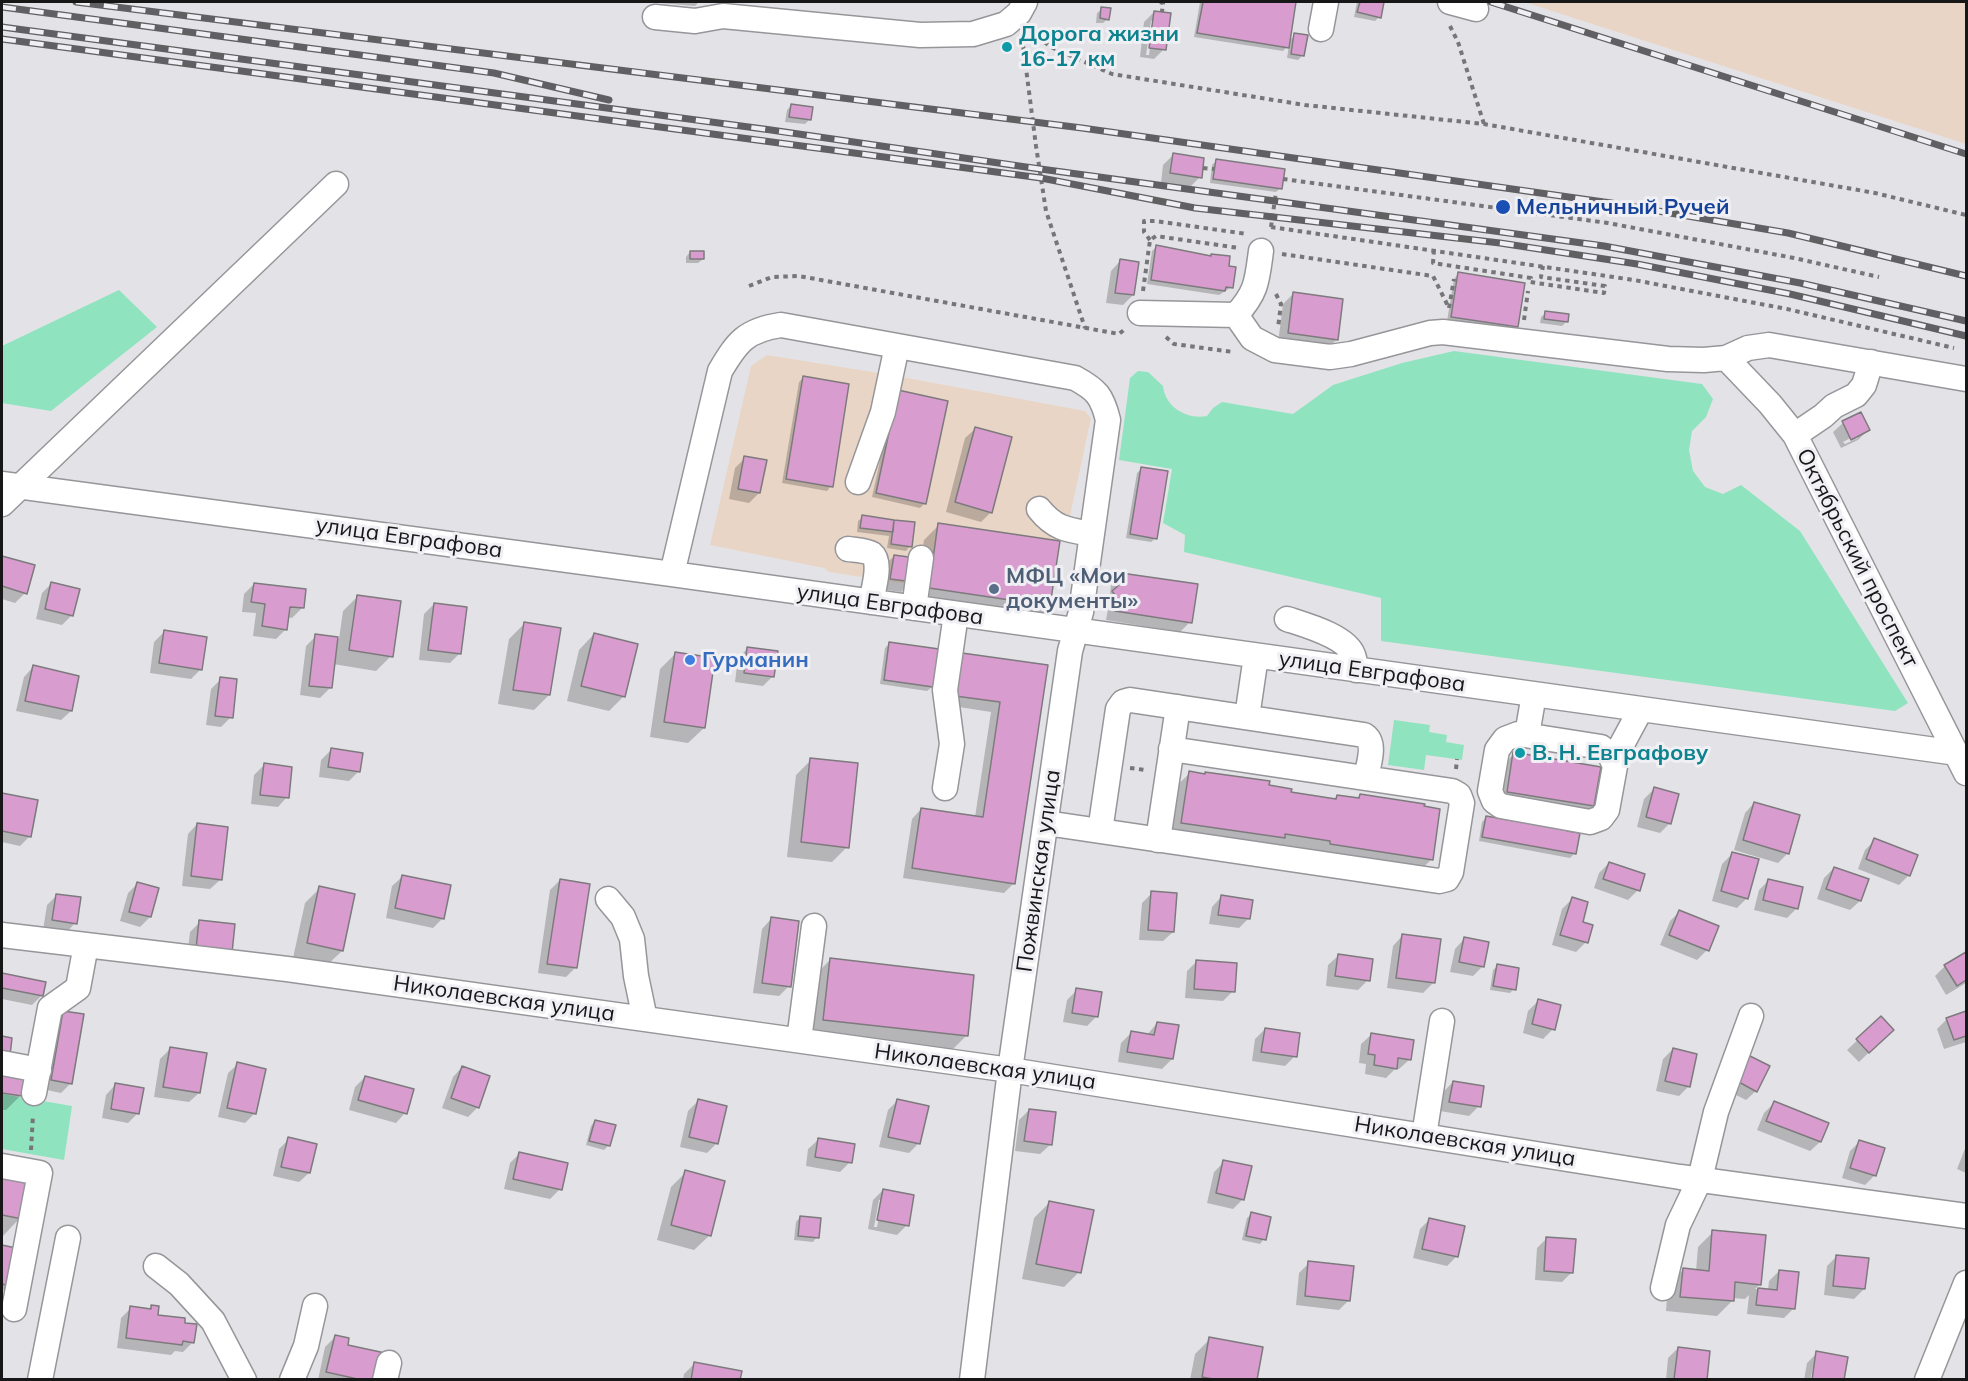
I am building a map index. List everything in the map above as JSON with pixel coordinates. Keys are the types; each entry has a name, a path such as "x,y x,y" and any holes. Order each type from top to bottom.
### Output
{"street":[{"path":"1321,29 1326,2"},
{"path":"656,17 695,21 723,16 920,35 973,34 1006,24 1022,7"},
{"path":"1449,13 1476,9"},
{"path":"2,504 11,485 336,184"},
{"path":"1140,313 1236,315 1248,302 1256,286 1258,238"},
{"path":"1236,315 1252,338 1275,350 1330,357 1351,354 1430,333 1446,332 1668,359 1726,358 1748,348 1769,345 1966,378"},
{"path":"672,574 720,371 729,355 743,339 760,328 781,324 897,346 883,412 858,482"},
{"name":"Пожвинская улица","path":"897,346 1075,378 1092,387 1104,402 1108,420 1081,612 1070,651 1011,1070 972,1380"},
{"name":"Октябрьский проспект","path":"1726,358 1770,404 1795,435 1962,763"},
{"path":"1795,435 1823,416 1834,405 1856,395 1864,385 1871,362"},
{"name":"улица Евграфова","path":"11,485 672,574 1641,709 1962,763"},
{"path":"1040,509 1049,522 1068,530 1092,534"},
{"path":"848,549 871,553 876,558 878,565 872,602"},
{"path":"914,608 921,558"},
{"path":"945,788 952,744 945,690 956,614"},
{"path":"1287,619 1323,632 1349,648 1356,670"},
{"path":"1247,717 1256,656"},
{"path":"1527,735 1534,694"},
{"path":"1100,831 1118,708 1122,702 1130,700 1364,735 1370,738 1372,744 1366,778"},
{"path":"1158,840 1178,707"},
{"path":"1615,766 1610,755 1601,747 1518,734 1505,739 1497,750 1490,791 1494,801 1501,806 1590,822 1600,818 1607,810 1621,746 1641,709"},
{"path":"1046,823 1439,881 1447,879 1452,872 1462,802 1459,795 1452,791 1171,749"},
{"path":"608,899 623,916 633,939 636,976 645,1019"},
{"path":"799,1040 814,926"},
{"name":"Николаевская улица","path":"2,935 287,969 1011,1070 1700,1179 1966,1216"},
{"path":"2,1063 37,1082 50,1008 78,988 86,945"},
{"path":"1663,1288 1678,1225 1700,1179 1716,1112 1751,1016"},
{"path":"1424,1136 1442,1021"},
{"path":"2,1166 40,1173 8,1308 53,1317"},
{"path":"40,1380 68,1238"},
{"path":"156,1266 179,1284 213,1321 244,1380"},
{"path":"1927,1380 1966,1283"},
{"path":"292,1380 306,1346 315,1306"}],"path":[{"path":"1162,2 1162,12"},
{"path":"1022,7 1030,31 1052,46 1112,74 1305,105 1484,124 1875,193 1966,215"},
{"path":"1022,7 1036,146 1046,212 1085,328"},
{"path":"1449,13 1484,124"},
{"path":"1203,168 1214,169"},
{"path":"1283,179 1608,223 1794,258 1879,277"},
{"path":"1150,240 1144,232 1144,221 1258,238 1271,227 1276,192"},
{"path":"1271,227 1634,280 1787,309 1954,348"},
{"path":"1434,250 1433,263 1531,278 1530,282 1604,293 1605,286 1541,277 1543,266"},
{"path":"1487,271 1487,277"},
{"path":"749,286 772,277 798,276 1119,334"},
{"path":"1446,332 1454,279"},
{"path":"1521,341 1528,291"},
{"path":"1166,337 1174,344 1239,352"},
{"path":"1110,765 1168,773"},
{"path":"30,1171 37,1082"}],"shaded area":[{"path":"1524,2 1966,2 1966,144"},
{"path":"767,355 891,375 1085,411 1091,418 1070,516 1060,541 1050,606 829,572 824,568 710,545 751,366"}],"green space":[{"path":"119,290 157,327 51,411 2,403 2,346"},
{"path":"1454,351 1702,384 1713,399 1706,417 1692,431 1689,450 1693,471 1705,487 1723,494 1741,485 1800,531 1908,703 1895,711 1381,641 1381,598 1184,552 1185,535 1163,523 1172,469 1119,460 1130,378 1138,371 1148,372 1163,386 1173,406 1192,416 1207,416 1222,402 1293,414 1333,385 1402,363"},
{"path":"1394,720 1430,725 1429,732 1447,735 1446,742 1464,745 1462,760 1426,755 1424,770 1388,765"},
{"path":"2,1094 72,1106 64,1160 2,1149"}],"building":[{"path":"1203,2 1296,2 1289,48 1197,33"},
{"path":"1360,2 1384,2 1381,18 1357,12"},
{"path":"1101,7 1111,8 1109,20 1100,18"},
{"path":"1154,11 1171,13 1166,50 1149,48"},
{"path":"1294,33 1308,35 1304,56 1291,54"},
{"path":"791,104 813,107 811,120 789,117"},
{"path":"1173,153 1204,158 1202,178 1170,173"},
{"path":"1216,159 1285,169 1282,189 1213,179"},
{"path":"1156,245 1211,256 1211,254 1230,256 1229,266 1236,267 1233,288 1226,287 1225,291 1151,280"},
{"path":"690,251 704,251 704,259 690,259"},
{"path":"1120,259 1139,262 1134,295 1115,293"},
{"path":"1458,272 1525,283 1518,327 1451,317"},
{"path":"1293,292 1343,299 1338,340 1288,333"},
{"path":"1545,311 1569,314 1568,322 1544,319"},
{"path":"803,376 849,384 833,487 786,479"},
{"path":"898,390 948,401 926,504 876,493"},
{"path":"1861,412 1870,430 1851,440 1842,421"},
{"path":"975,427 1012,437 992,513 955,502"},
{"path":"744,456 767,460 760,493 738,489"},
{"path":"1141,467 1168,471 1157,539 1130,534"},
{"path":"862,515 894,520 893,532 860,528"},
{"path":"894,520 915,522 912,547 891,544"},
{"path":"938,523 1060,541 1050,606 929,588"},
{"path":"894,555 916,558 913,582 890,579"},
{"path":"2,556 35,565 27,594 2,586"},
{"path":"1121,573 1198,584 1192,623 1115,611 1117,598 1112,591 1119,585"},
{"path":"51,582 80,589 73,616 45,609"},
{"path":"254,583 306,589 304,608 290,607 287,630 262,626 265,604 251,602"},
{"path":"357,595 401,601 393,657 349,650"},
{"path":"434,603 467,607 461,654 428,650"},
{"path":"524,622 561,628 550,695 513,690"},
{"path":"164,630 207,637 202,670 159,663"},
{"path":"594,633 638,644 625,697 581,686"},
{"path":"315,634 338,637 332,688 309,686"},
{"path":"889,642 939,649 933,687 884,680"},
{"path":"747,647 778,651 774,677 744,673"},
{"path":"675,652 715,658 705,728 664,722"},
{"path":"962,653 1048,665 1015,884 912,868 921,808 983,817 1000,702 955,696"},
{"path":"33,665 79,676 72,711 25,701"},
{"path":"220,677 237,679 233,718 215,716"},
{"path":"331,748 363,753 360,772 328,767"},
{"path":"1513,752 1601,767 1594,806 1507,792"},
{"path":"810,758 858,763 849,848 801,842"},
{"path":"264,763 292,767 289,798 260,795"},
{"path":"1189,771 1270,781 1269,785 1292,789 1291,792 1336,799 1337,795 1359,798 1360,794 1425,804 1424,806 1440,809 1433,860 1330,844 1330,841 1285,834 1285,838 1181,823"},
{"path":"1654,787 1679,794 1671,824 1646,817"},
{"path":"2,793 38,800 31,837 2,831"},
{"path":"1754,802 1800,815 1789,854 1743,840"},
{"path":"1486,816 1533,824 1534,820 1568,826 1567,831 1580,833 1576,854 1482,837"},
{"path":"197,823 228,827 222,880 191,876"},
{"path":"1874,838 1918,855 1910,876 1866,859"},
{"path":"1732,852 1759,859 1748,899 1721,891"},
{"path":"1609,862 1645,874 1640,891 1603,879"},
{"path":"1834,867 1869,879 1861,901 1826,889"},
{"path":"402,875 451,885 444,919 395,908"},
{"path":"560,879 590,884 577,968 547,964"},
{"path":"1768,879 1803,887 1798,909 1763,900"},
{"path":"137,882 159,888 151,917 129,912"},
{"path":"319,886 355,894 343,951 307,943"},
{"path":"1151,891 1177,893 1174,932 1148,930"},
{"path":"56,894 81,897 77,924 52,920"},
{"path":"1221,895 1253,900 1250,919 1218,915"},
{"path":"1572,897 1588,902 1583,922 1593,925 1588,943 1560,935"},
{"path":"1679,910 1719,926 1709,951 1669,935"},
{"path":"771,917 799,921 791,987 762,983"},
{"path":"199,920 235,924 232,953 196,949"},
{"path":"1402,934 1441,939 1435,983 1396,978"},
{"path":"1464,937 1489,942 1484,967 1459,962"},
{"path":"1966,952 1966,980 1957,986 1944,965"},
{"path":"1338,954 1373,959 1370,981 1335,976"},
{"path":"830,958 974,975 968,1036 823,1020"},
{"path":"1196,960 1237,963 1235,992 1194,989"},
{"path":"1497,964 1519,968 1516,990 1493,986"},
{"path":"2,973 46,982 43,996 2,988"},
{"path":"1076,988 1102,992 1098,1017 1072,1013"},
{"path":"1538,999 1561,1005 1555,1030 1532,1024"},
{"path":"63,1011 84,1014 72,1084 51,1080"},
{"path":"1966,1011 1966,1036 1954,1040 1946,1018"},
{"path":"1881,1016 1894,1030 1869,1053 1856,1039"},
{"path":"1157,1022 1179,1025 1173,1059 1127,1052 1131,1031 1154,1035"},
{"path":"1265,1028 1300,1033 1297,1057 1261,1052"},
{"path":"1371,1033 1414,1040 1411,1060 1398,1058 1397,1069 1374,1065 1375,1055 1368,1054"},
{"path":"2,1036 12,1038 10,1056 2,1054"},
{"path":"170,1047 207,1053 200,1093 163,1087"},
{"path":"1673,1048 1697,1054 1690,1087 1665,1081"},
{"path":"1750,1056 1770,1066 1757,1092 1737,1081"},
{"path":"237,1062 266,1069 256,1114 227,1108"},
{"path":"462,1066 490,1076 479,1108 451,1098"},
{"path":"2,1071 26,1075 22,1096 2,1093"},
{"path":"365,1076 414,1089 407,1114 358,1100"},
{"path":"1453,1081 1484,1086 1481,1107 1449,1102"},
{"path":"115,1083 144,1088 139,1114 111,1109"},
{"path":"698,1099 727,1106 718,1144 689,1137"},
{"path":"897,1099 929,1106 920,1144 888,1137"},
{"path":"1774,1101 1829,1123 1821,1142 1766,1121"},
{"path":"1029,1109 1056,1112 1052,1145 1024,1141"},
{"path":"595,1120 616,1125 610,1146 589,1141"},
{"path":"288,1137 317,1144 310,1173 281,1167"},
{"path":"818,1138 855,1144 852,1163 815,1157"},
{"path":"1859,1140 1885,1148 1876,1176 1850,1168"},
{"path":"519,1152 568,1163 562,1190 513,1179"},
{"path":"1223,1160 1252,1166 1244,1200 1216,1193"},
{"path":"685,1170 725,1181 711,1236 671,1225"},
{"path":"2,1176 28,1180 22,1219 2,1215"},
{"path":"883,1189 914,1195 909,1226 877,1220"},
{"path":"1049,1201 1094,1210 1081,1273 1036,1264"},
{"path":"1251,1212 1271,1217 1266,1240 1246,1236"},
{"path":"800,1216 821,1218 819,1238 798,1236"},
{"path":"1429,1218 1465,1226 1458,1257 1422,1249"},
{"path":"1712,1230 1766,1235 1761,1285 1735,1282 1734,1301 1680,1297 1683,1268 1709,1271"},
{"path":"1546,1237 1576,1239 1573,1273 1544,1271"},
{"path":"2,1245 16,1248 10,1286 2,1284"},
{"path":"1836,1255 1869,1258 1865,1289 1833,1286"},
{"path":"1308,1261 1354,1266 1350,1301 1305,1296"},
{"path":"1779,1270 1799,1272 1795,1309 1756,1305 1758,1288 1777,1290"},
{"path":"151,1305 159,1306 158,1315 185,1318 185,1323 197,1324 194,1343 183,1341 182,1345 126,1338 130,1306 151,1309"},
{"path":"335,1335 349,1338 348,1345 385,1353 379,1380 362,1380 326,1372"},
{"path":"1209,1337 1263,1347 1257,1380 1218,1380 1202,1377"},
{"path":"1678,1347 1710,1351 1707,1380 1674,1379"},
{"path":"1816,1351 1848,1357 1844,1380 1812,1380"},
{"path":"694,1362 742,1371 740,1380 691,1380"}],"railway":[{"path":"76,2 1082,128 1611,203 1788,233 1966,276"},
{"path":"1491,2 1966,154"},
{"path":"2,7 494,73 609,100"},
{"path":"2,27 771,130 1604,246 1800,283 1966,321"},
{"path":"2,39 1041,178 1195,208 1500,243 1637,264 1790,294 1966,336"}],"place":[{"name":"Дорога жизни 16-17 км","path":"1007,47"},
{"name":"Мельничный Ручей","path":"1503,207"},
{"name":"МФЦ «Мои документы»","path":"994,589"},
{"name":"Гурманин","path":"690,660"},
{"name":"В. Н. Евграфову","path":"1520,753"}]}
